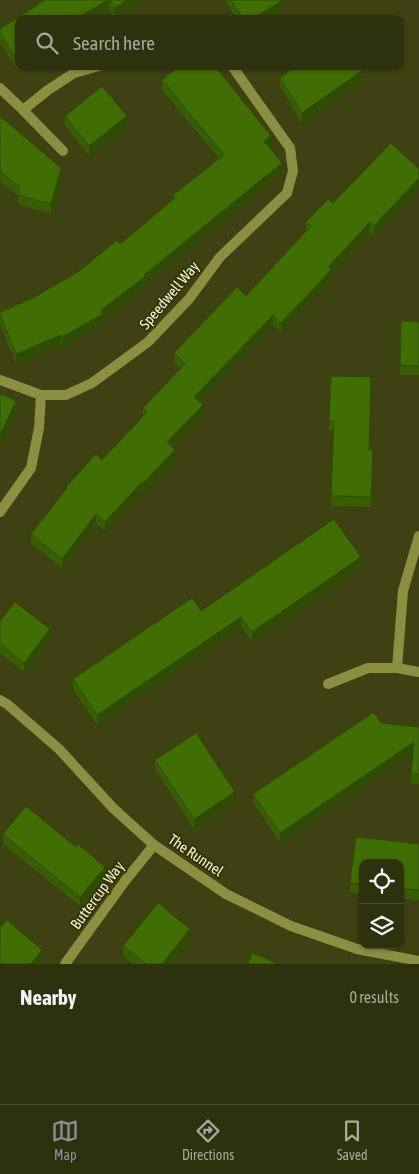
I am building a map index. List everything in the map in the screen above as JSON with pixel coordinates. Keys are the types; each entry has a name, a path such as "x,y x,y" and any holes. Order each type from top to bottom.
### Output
{"street":[{"path":"23,110 48,90 74,73 85,70"},
{"name":"Speedwell Way","path":"41,395 66,394 92,383 148,342 188,299 220,257 287,193 293,171 290,148 235,70"},
{"path":"0,88 63,151"},
{"path":"0,380 41,395 39,428 31,468 0,512"},
{"path":"397,668 403,591 419,536"},
{"path":"328,684 368,668 397,668 419,672"},
{"name":"The Runnel","path":"0,700 59,749 113,808 154,845 226,894 291,926 357,949 419,961"},
{"name":"Buttercup Way","path":"65,964 125,880 154,845"}],"building":[{"path":"45,0 108,0 82,15 22,15"},
{"path":"110,0 128,0 114,8"},
{"path":"231,0 281,1 258,15 240,15"},
{"path":"15,19 15,56 0,33 0,29"},
{"path":"174,70 218,70 271,136 264,141 282,163 144,275 146,276 101,310 103,314 62,337 61,335 16,354 0,312 31,299 78,272 117,240 120,244 175,198 173,195 224,155 162,80"},
{"path":"290,70 363,70 302,113 280,78"},
{"path":"102,86 127,116 89,146 65,116"},
{"path":"0,116 61,168 51,204 18,195 20,188 0,171"},
{"path":"391,143 419,169 419,178 374,226 370,222 328,267 331,270 281,323 273,315 194,397 203,405 167,442 175,450 105,522 96,514 62,559 31,534 66,487 96,454 102,460 147,412 143,408 185,364 174,353 237,287 246,296 311,226 306,222 328,199 333,203"},
{"path":"401,321 419,322 419,366 400,365"},
{"path":"331,376 371,377 369,450 373,450 371,497 331,496 334,421 329,421"},
{"path":"0,393 16,401 0,435"},
{"path":"334,519 361,557 252,632 241,617 97,715 73,679 192,598 201,611"},
{"path":"15,602 50,629 24,663 0,644 0,621"},
{"path":"374,712 381,723 419,727 419,774 411,774 414,742 280,833 253,794"},
{"path":"196,733 235,792 194,819 155,760"},
{"path":"26,806 76,847 78,844 105,867 80,897 3,834"},
{"path":"356,837 419,844 419,890 404,888 404,859 359,859 359,884 350,883"},
{"path":"158,903 190,929 162,964 146,964 123,946"},
{"path":"7,920 42,950 31,964 0,964 0,928"},
{"path":"252,953 279,964 248,964"}]}
